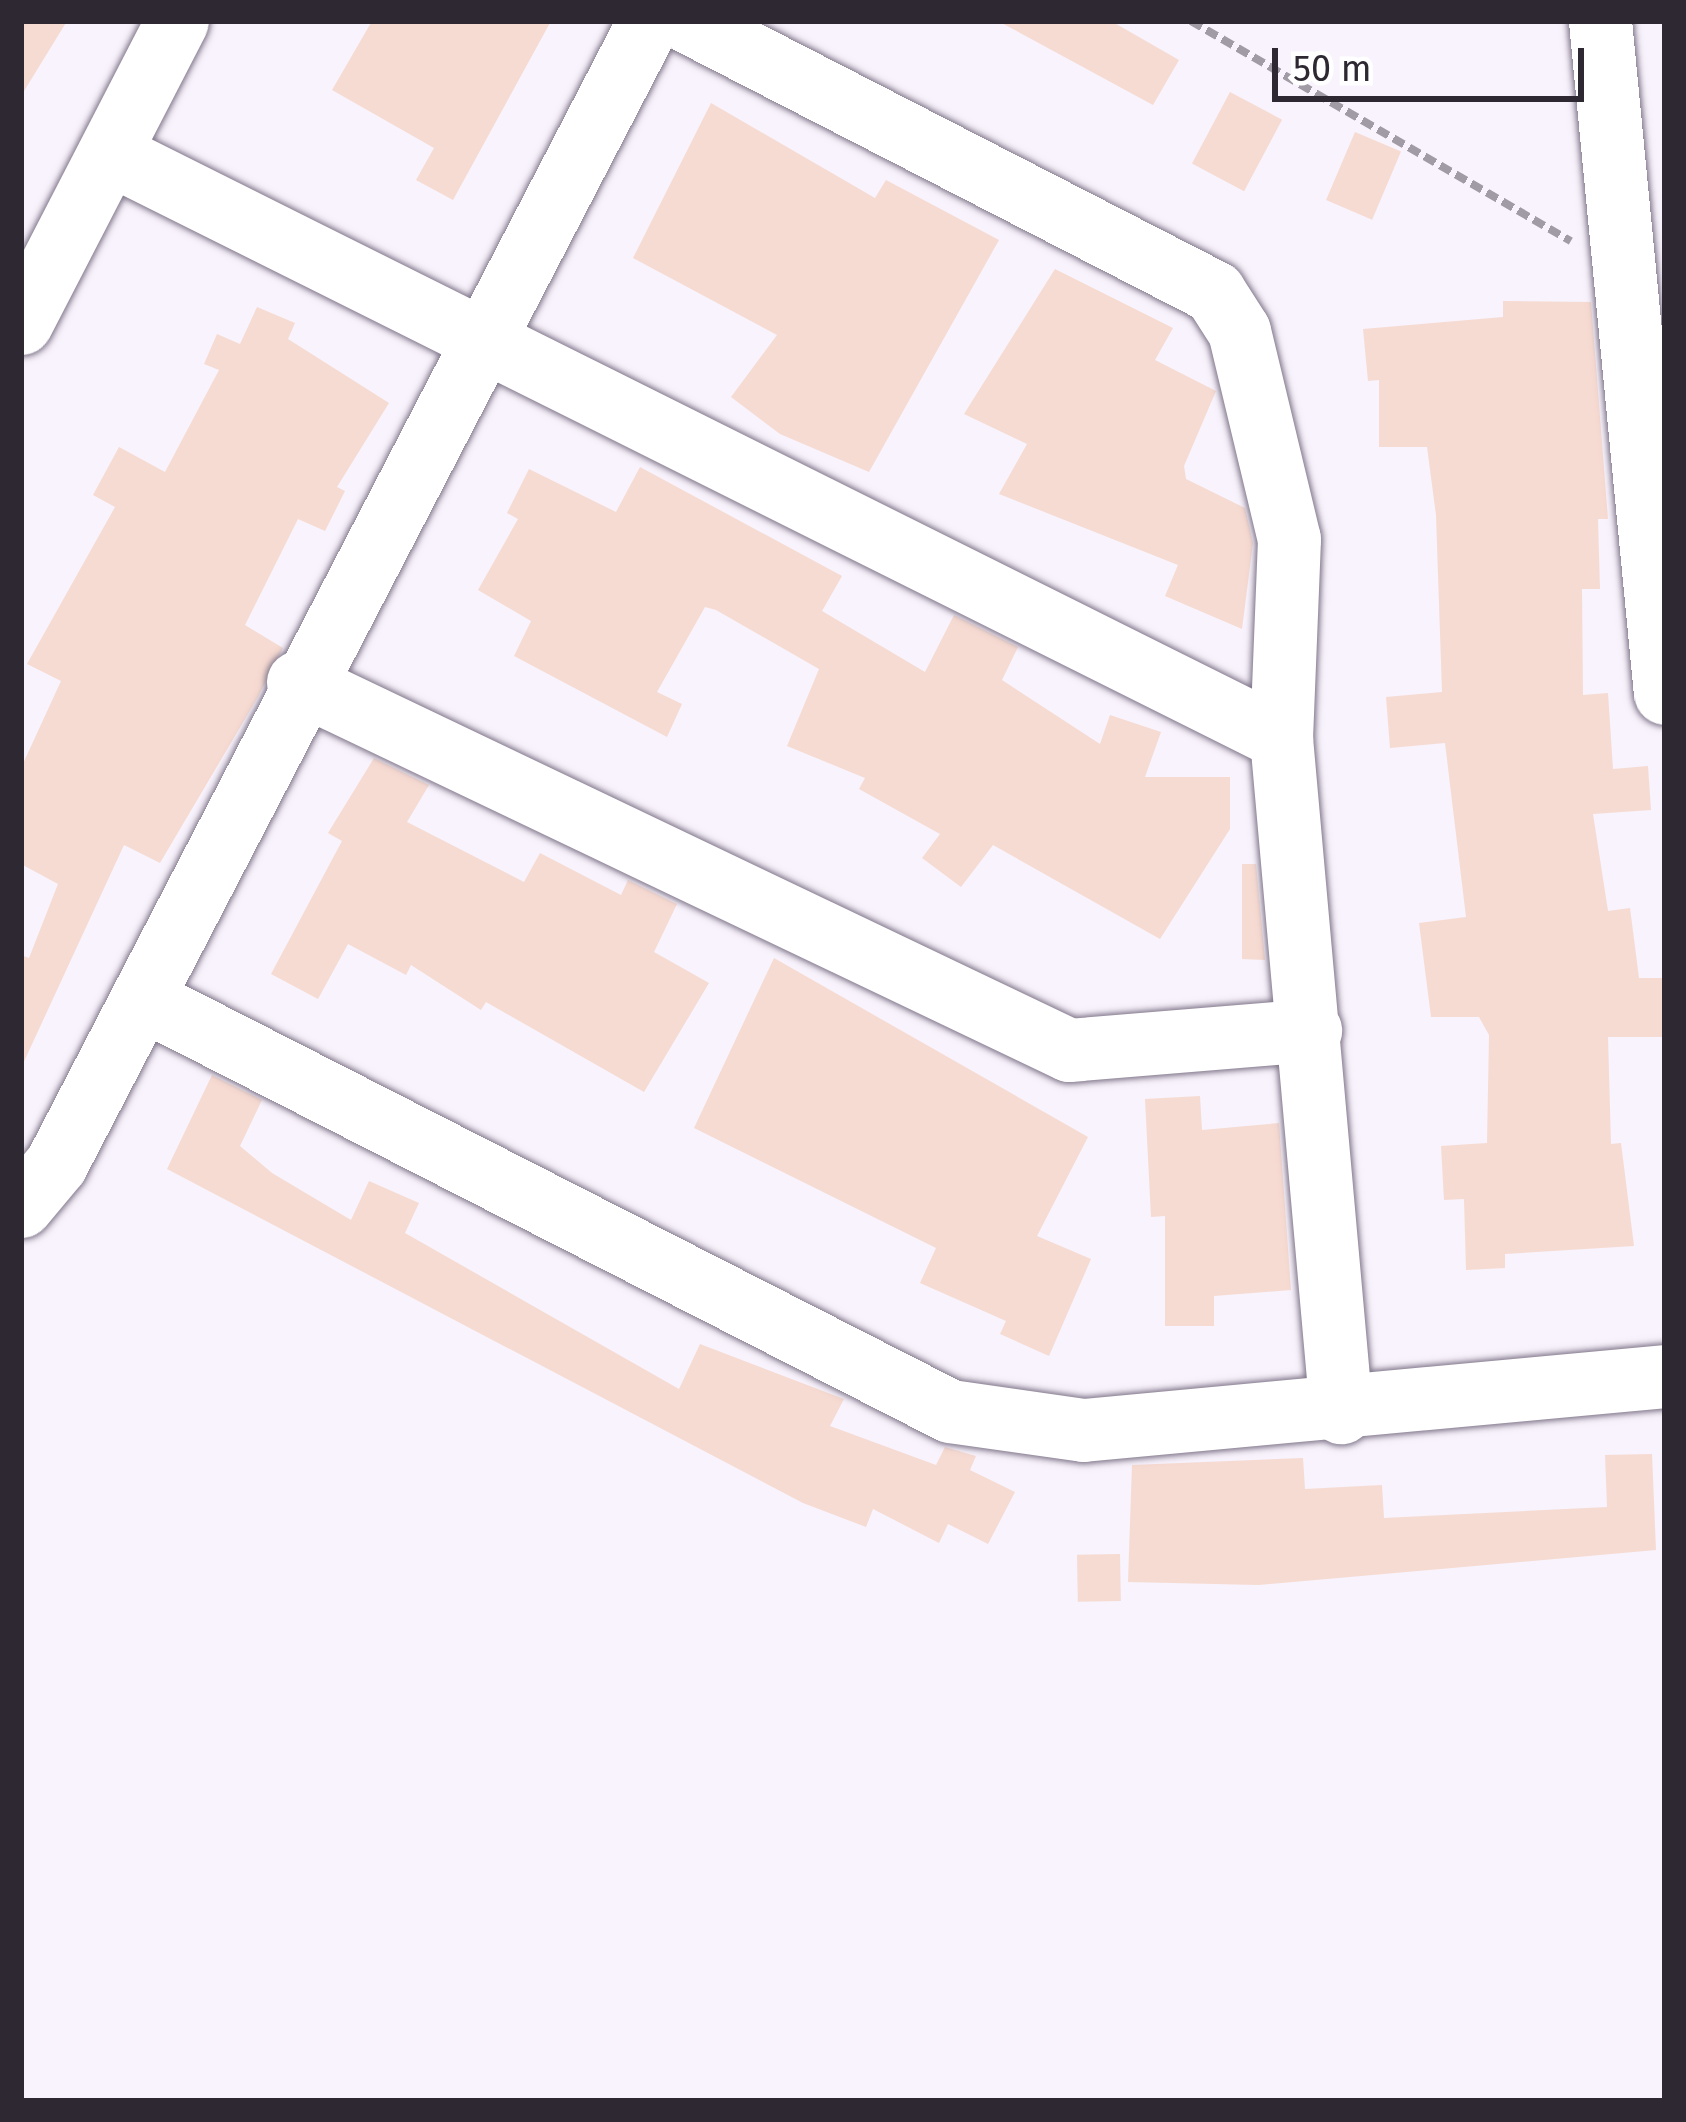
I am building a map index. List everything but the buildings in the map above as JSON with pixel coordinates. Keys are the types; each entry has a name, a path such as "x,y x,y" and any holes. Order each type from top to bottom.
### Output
{"street":[{"path":"21,323 177,21"},
{"path":"21,1207 56,1164 143,999 298,682 649,21"},
{"path":"687,21 1214,292 1239,331 1289,539 1282,738 1341,1412"},
{"path":"1600,21 1630,275 1665,693"},
{"path":"111,154 478,345 1282,738"},
{"path":"298,682 1070,1050 1310,1030"},
{"path":"143,999 950,1411 1083,1430 1341,1412 1665,1376"}],"path":[{"path":"1191,21 1630,275"}]}
